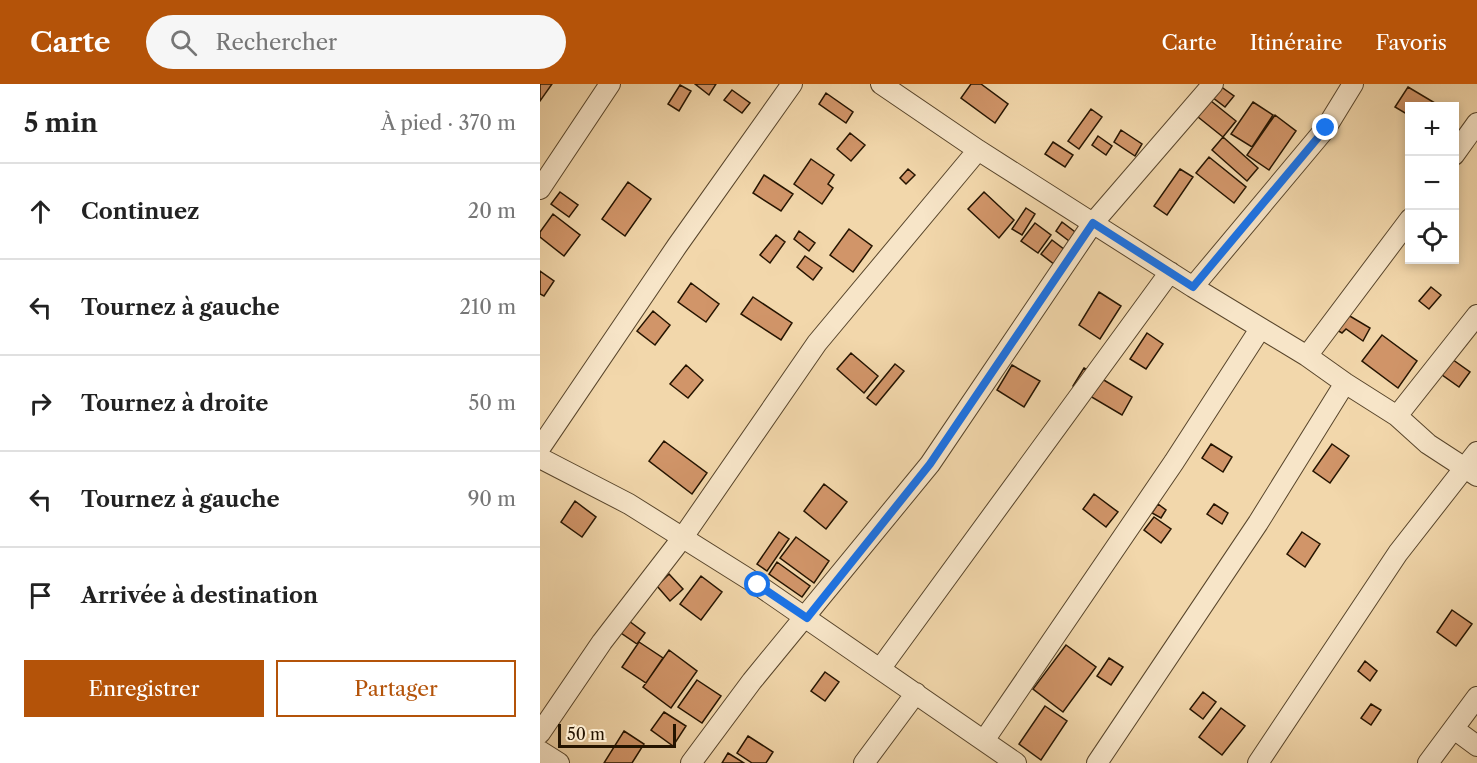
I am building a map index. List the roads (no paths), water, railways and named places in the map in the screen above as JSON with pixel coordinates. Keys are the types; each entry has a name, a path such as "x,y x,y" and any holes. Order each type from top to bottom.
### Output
{"street":[{"path":"540,189 610,84"},
{"path":"540,448 676,246 792,84"},
{"path":"691,763 752,681 807,618 930,464 1093,223 1213,84"},
{"path":"1193,287 1326,128 1353,84"},
{"path":"892,87 978,150 1260,329 1307,356 1397,416 1428,444 1473,465 1398,553 1258,763"},
{"path":"1459,149 1477,123"},
{"path":"540,733 602,642 683,537 816,343 978,150"},
{"path":"1307,356 1405,226"},
{"path":"880,669 1170,272"},
{"path":"1397,416 1477,315"},
{"path":"985,739 1174,462 1260,329"},
{"path":"1097,763 1258,523 1345,383"},
{"path":"540,458 629,504 683,537 807,618 985,739 1016,763"},
{"path":"864,763 916,693"},
{"path":"1428,763 1477,697"},
{"path":"1454,729 1477,746"},
{"path":"540,751 559,763"}]}
